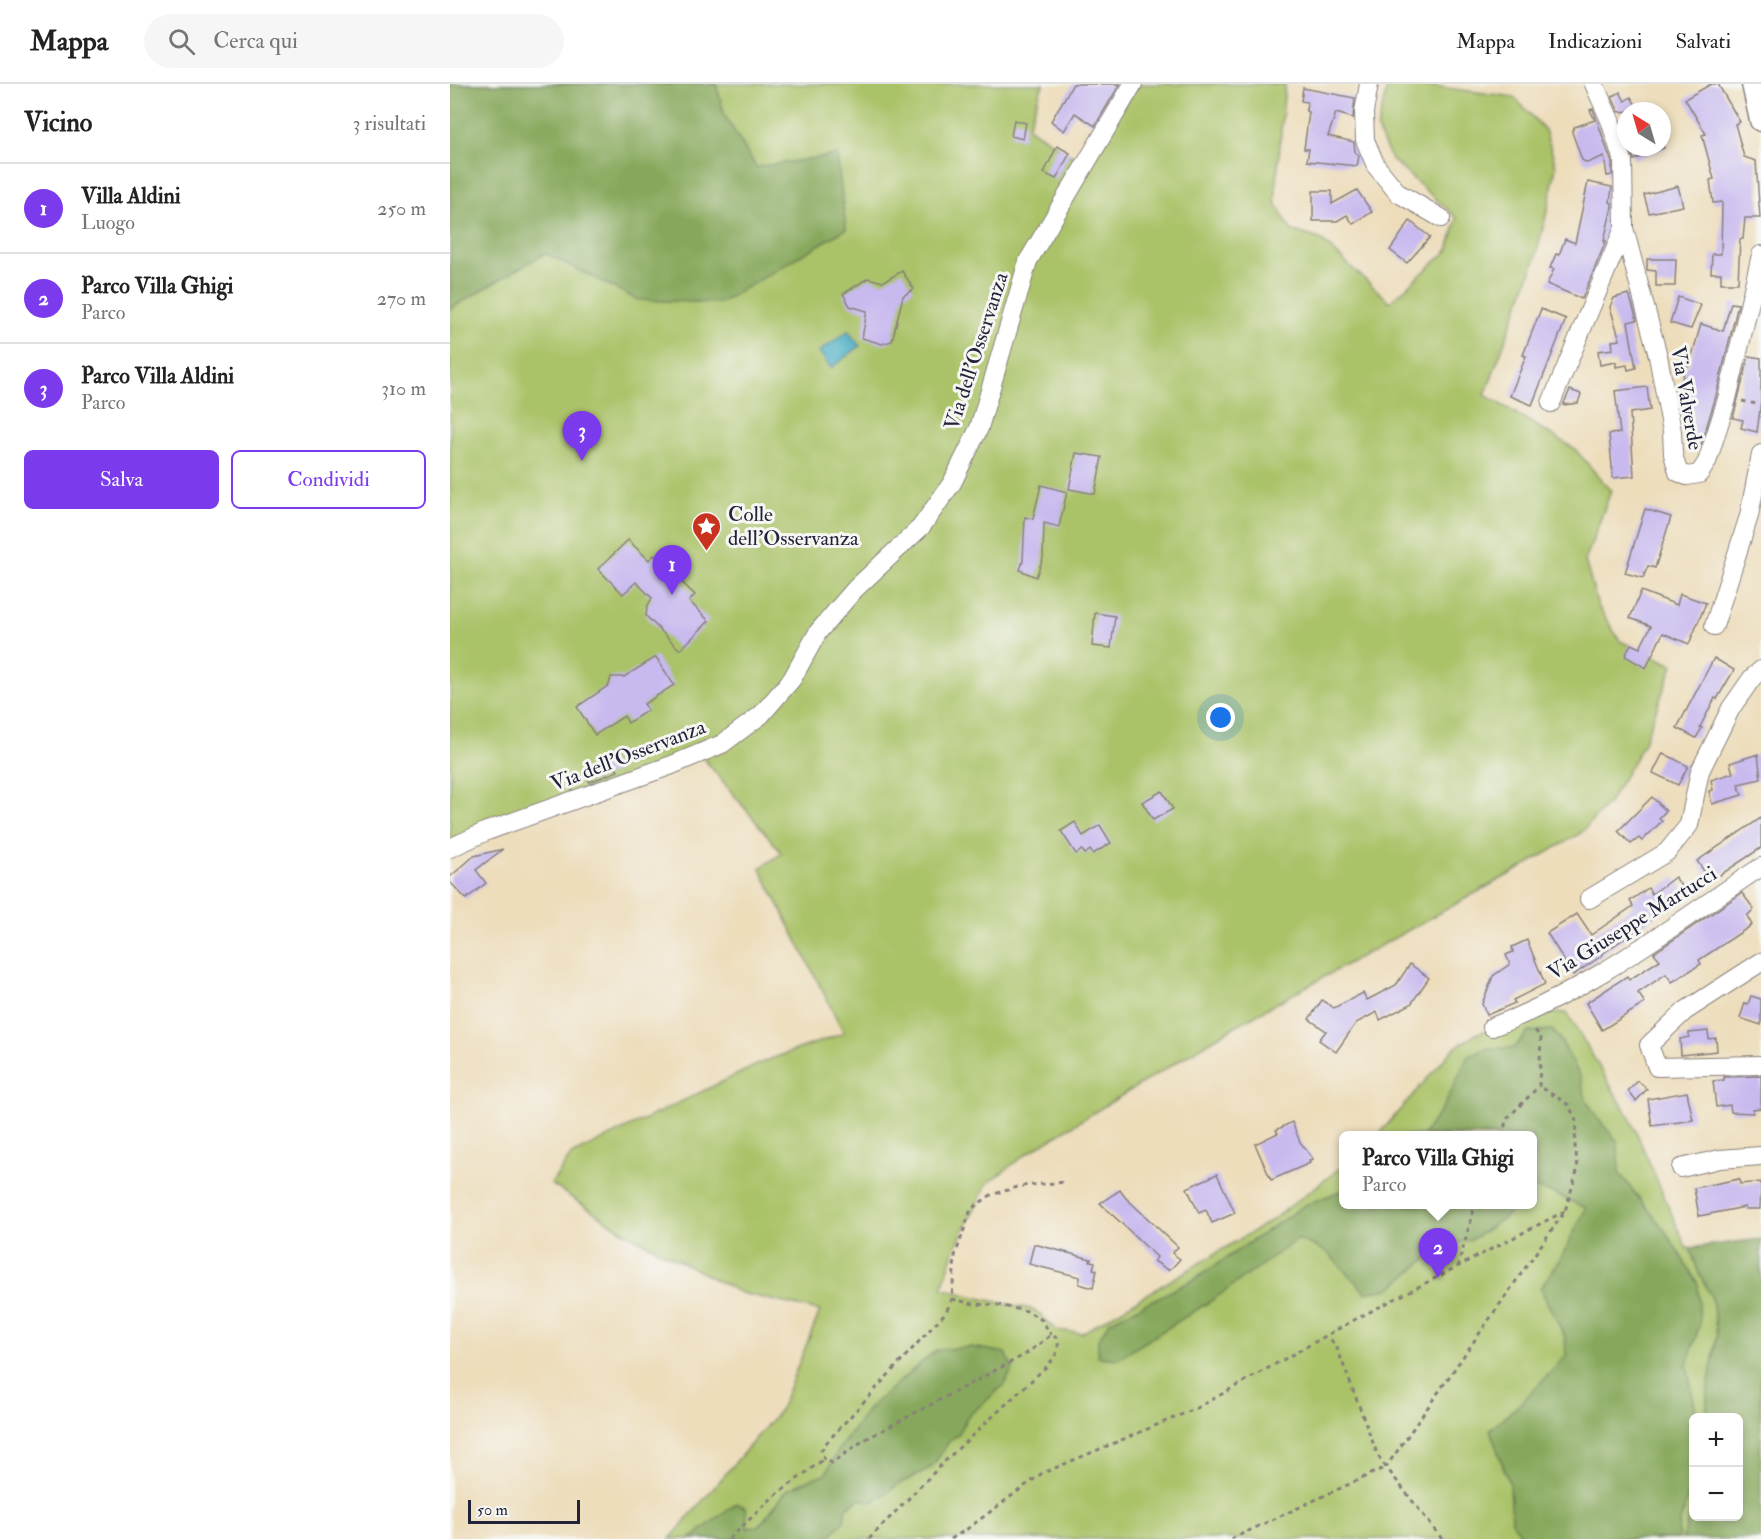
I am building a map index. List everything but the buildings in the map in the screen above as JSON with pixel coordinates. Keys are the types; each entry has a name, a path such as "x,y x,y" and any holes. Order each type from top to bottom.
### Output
{"main road":[{"path":"1753,84 1760,113"}],"street":[{"name":"Via dell'Osservanza","path":"450,848 487,831 672,765 722,744 761,715 792,679 818,632 855,590 921,527 952,483 979,428 1028,261 1133,84"},
{"path":"1369,84 1364,112 1365,140 1376,166 1398,193 1441,218"},
{"name":"Via Valverde","path":"1594,84 1610,120 1623,161 1624,228 1658,356 1671,431 1672,454 1678,472 1687,476 1699,474 1707,462 1727,399 1761,255"},
{"name":"Via Valverde","path":"1551,403 1624,228"},
{"path":"1714,626 1749,516 1761,454"},
{"path":"1589,899 1667,852 1689,825 1700,771 1731,708 1752,678 1761,670"},
{"name":"Via Giuseppe Martucci","path":"1492,1027 1522,1016 1601,974 1761,867"},
{"path":"1761,962 1685,1011 1649,1045 1657,1067 1761,1065"},
{"path":"1681,1168 1720,1159 1761,1156"}],"path":[{"path":"1504,1131 1506,1120 1539,1086 1541,1037 1522,1016"},
{"path":"1232,1539 1386,1467 1565,1211 1578,1168 1575,1147 1576,1121 1569,1105 1539,1086"},
{"path":"1052,1335 1026,1354 864,1440 832,1463 824,1459 822,1451 827,1442 946,1312 952,1299 955,1256 971,1209 991,1195 1021,1186 1066,1182"},
{"path":"1458,1267 1474,1209"},
{"path":"951,1539 1041,1474 1197,1408 1565,1211"},
{"path":"869,1539 948,1458 1046,1367 1058,1352 1057,1338 1052,1335 1042,1320 1027,1311 952,1299"},
{"path":"1328,1336 1337,1348 1378,1455 1442,1539"},
{"path":"729,1539 771,1498 824,1459"}],"green space":[{"path":"450,84 1043,84 1028,127 1081,162 1140,84 1285,84 1275,201 1291,230 1320,239 1390,302 1448,250 1457,218 1391,159 1377,129 1388,84 1417,84 1514,97 1545,130 1556,166 1535,260 1485,395 1574,448 1611,491 1585,561 1598,606 1620,641 1673,665 1643,745 1610,801 1581,833 1237,1025 1026,1154 987,1184 956,1246 942,1288 1035,1310 1056,1330 1082,1333 1272,1220 1339,1169 1339,1209 1537,1209 1537,1131 1381,1131 1454,1048 1478,1033 1542,1013 1567,1013 1630,1118 1687,1249 1690,1248 1698,1271 1712,1298 1717,1336 1707,1395 1707,1413 1689,1413 1689,1517 1683,1539 670,1539 780,1410 820,1311 741,1293 626,1233 551,1184 571,1155 765,1061 844,1033 760,868 782,853 700,754 450,849"},
{"path":"450,84 716,84 725,116 756,167 837,155 846,229 720,303 638,300 545,253 450,309"},
{"path":"1552,1030 1560,1039 1580,1076 1586,1100 1618,1142 1619,1173 1666,1232 1698,1284 1700,1324 1687,1365 1696,1413 1689,1413 1689,1495 1680,1521 1678,1539 1525,1539 1512,1522 1510,1485 1490,1430 1523,1401 1566,1356 1565,1337 1540,1288 1560,1260 1586,1208 1553,1193 1537,1189 1537,1131 1426,1131 1445,1104 1468,1056 1489,1048 1514,1048 1528,1032"},
{"path":"1339,1192 1339,1209 1513,1209 1476,1237 1438,1250 1389,1289 1366,1293 1327,1252 1298,1239 1214,1299 1118,1359 1098,1357 1098,1340 1109,1322 1195,1279 1305,1205"},
{"path":"1761,1239 1761,1539 1683,1539 1689,1517 1689,1521 1743,1521 1743,1413 1707,1413 1707,1395 1717,1336 1712,1298 1698,1271 1690,1248"},
{"path":"971,1347 1006,1353 1013,1369 1003,1386 967,1417 958,1435 950,1440 932,1467 901,1483 873,1502 860,1499 846,1508 844,1521 827,1539 690,1539 737,1503 746,1508 747,1528 759,1526 788,1489 826,1473 839,1449 870,1407 936,1350"}],"water":[{"path":"848,331 860,346 831,368 819,352"}],"place":[{"name":"Parco Villa Aldini","path":"582,461"},
{"name":"Colle dell'Osservanza","path":"707,552"},
{"name":"Villa Aldini","path":"672,595"},
{"name":"Parco Villa Ghigi","path":"1438,1278"}]}
